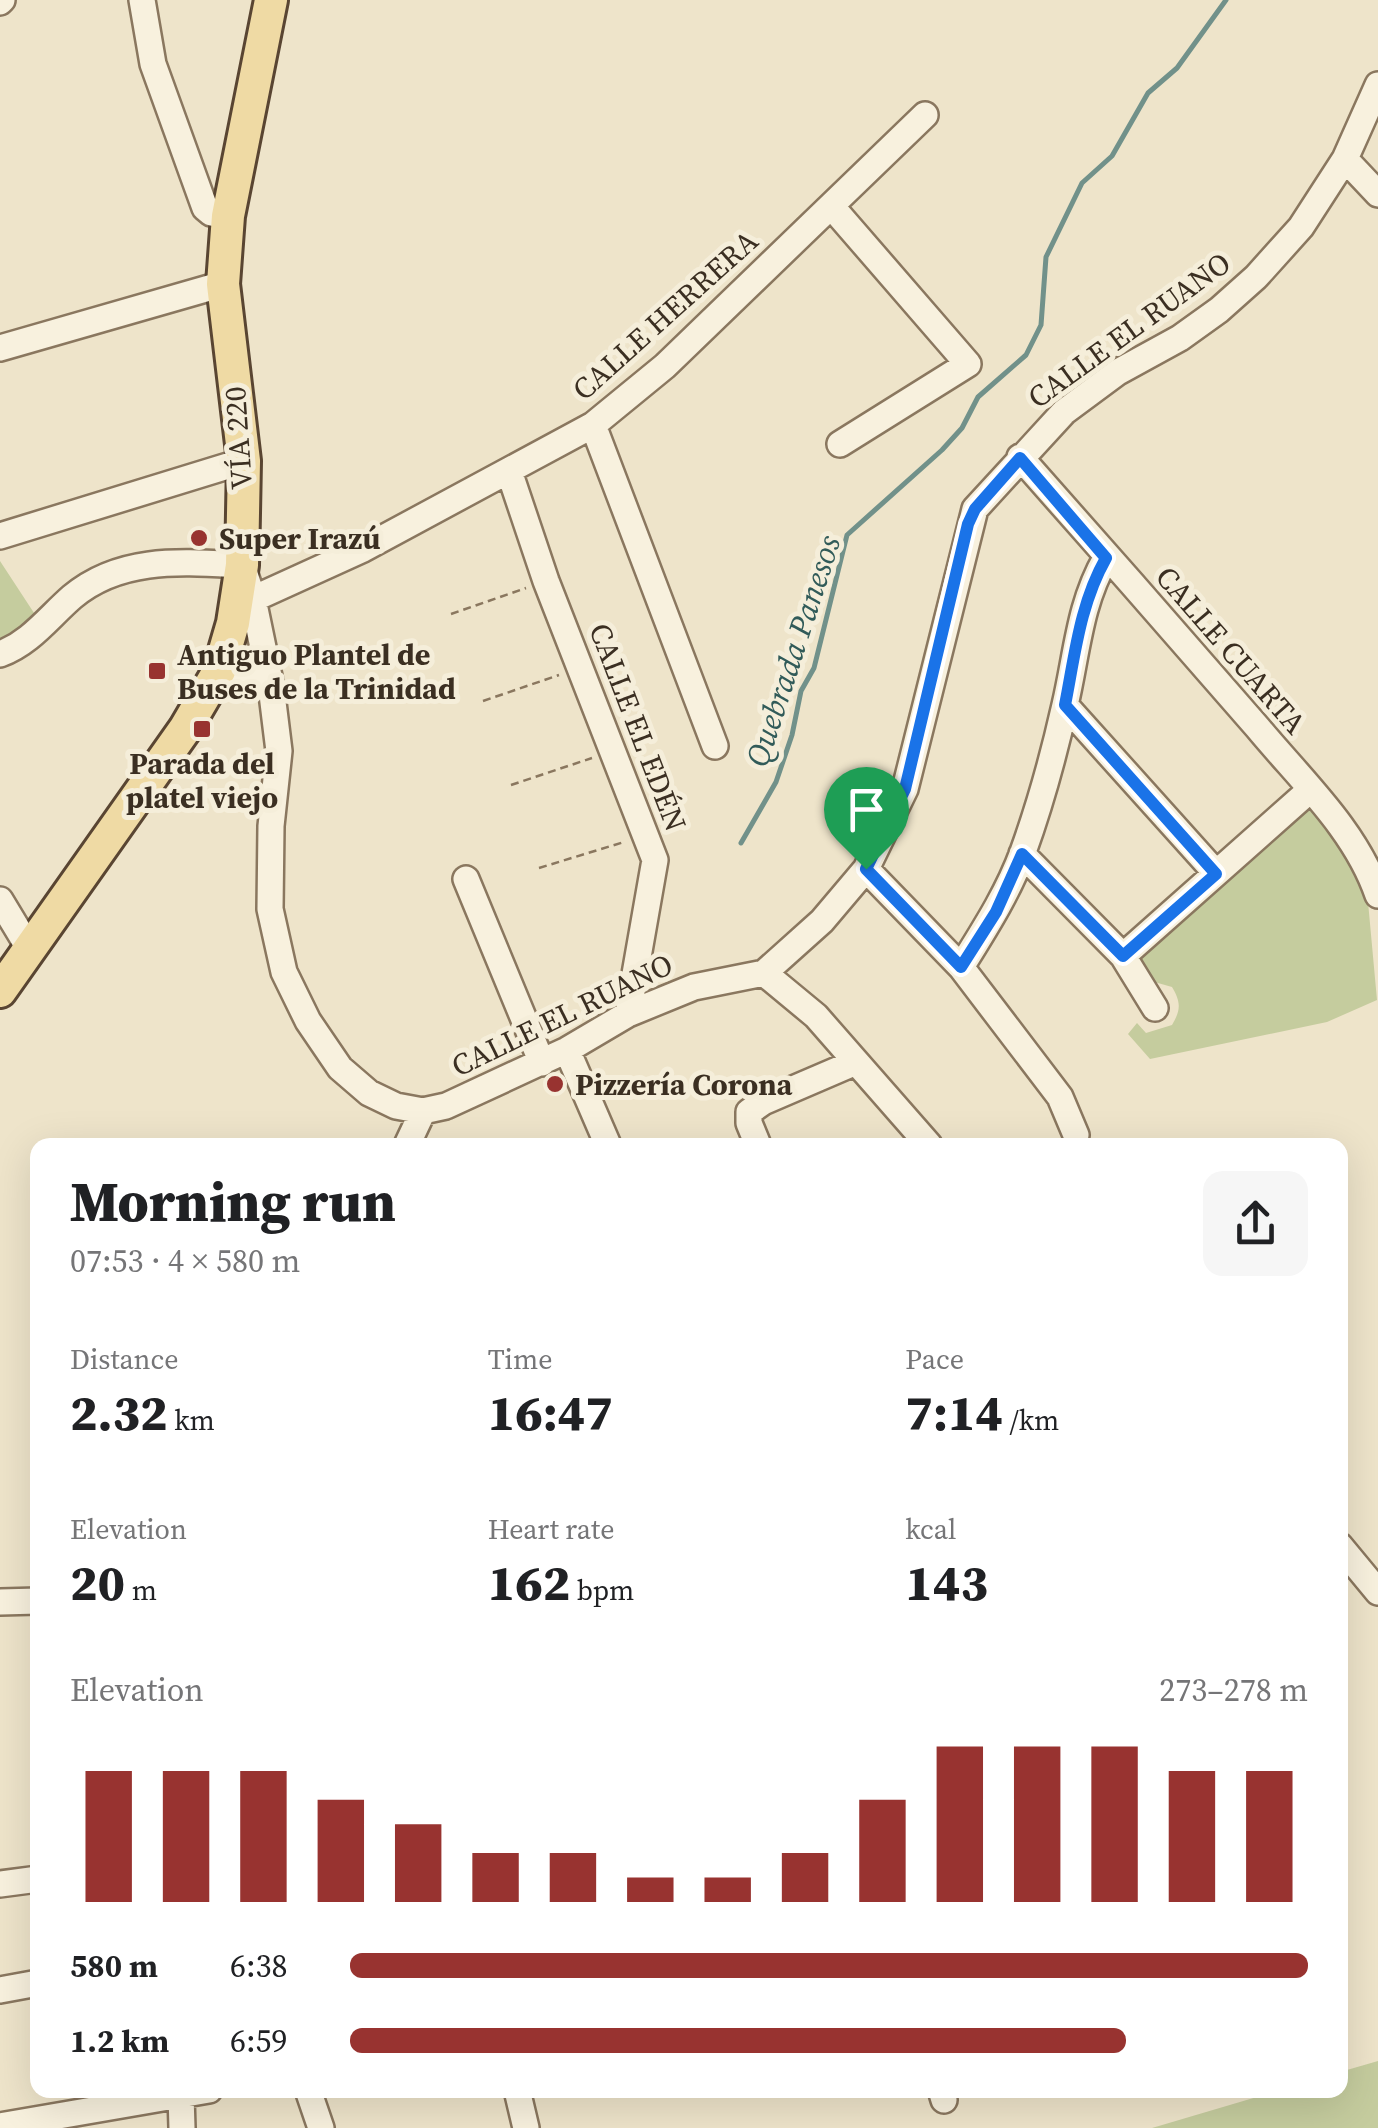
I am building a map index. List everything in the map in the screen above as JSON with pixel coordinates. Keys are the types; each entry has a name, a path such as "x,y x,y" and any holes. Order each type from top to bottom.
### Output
{"main road":[{"name":"VÍA 220","path":"0,991 185,729 219,671 233,623 242,565 244,461 223,284 228,216 271,0"}],"street":[{"path":"142,0 153,64 205,208 211,214 228,216"},
{"name":"CALLE EL RUANO","path":"423,1110 446,1106 542,1063 628,1014 694,986 764,973 822,921 866,869 905,789 968,524 975,509 1064,412 1118,372 1180,338 1256,277 1301,227 1345,158 1378,85"},
{"name":"CALLE HERRERA","path":"253,599 310,576 593,424 666,366 924,114"},
{"path":"1345,158 1378,194"},
{"path":"832,206 968,364 840,444"},
{"path":"0,348 223,284"},
{"path":"593,424 715,746"},
{"name":"CALLE CUARTA","path":"1020,458 1164,619 1355,844 1378,895"},
{"path":"0,536 244,461"},
{"name":"CALLE EL EDÉN","path":"508,471 546,581 655,860 628,1014"},
{"path":"961,967 996,912 1022,854 1065,705 1082,612 1091,584 1106,558"},
{"path":"0,654 24,643 78,592 108,575 157,562 242,565 271,686 279,751 271,826 270,909 284,972 308,1021 340,1068 369,1093 396,1106 423,1110 409,1138"},
{"path":"219,671 248,668 262,675 271,686"},
{"path":"1065,705 1216,874"},
{"path":"1123,956 1310,790"},
{"path":"1022,854 1123,956 1155,1008"},
{"path":"866,869 961,967 1060,1097 1076,1135"},
{"path":"466,879 542,1063"},
{"path":"0,900 29,948"},
{"path":"764,973 816,1016 923,1138"},
{"path":"567,1050 605,1138"},
{"path":"755,1138 748,1123 749,1112 763,1102 856,1062"},
{"path":"1348,1556 1378,1592"},
{"path":"0,1602 30,1601"},
{"path":"0,1884 30,1880"},
{"path":"0,1990 30,1984"},
{"path":"0,2126 62,2122 168,2098"},
{"path":"181,2098 182,2128"},
{"path":"311,2098 321,2128"},
{"path":"519,2098 526,2128"}],"path":[{"path":"451,614 546,581"},
{"path":"482,701 580,668"},
{"path":"511,784 613,751"},
{"path":"538,868 645,836"}],"green space":[{"path":"0,561 36,616 0,646"},
{"path":"1310,801 1352,853 1367,891 1377,1000 1327,1022 1150,1059 1128,1034 1137,1023 1146,1033 1172,1025 1178,1002 1172,987 1151,981 1135,957"},
{"path":"1378,2061 1378,2128 1152,2128 1253,2098 1348,2098 1348,2070"}],"waterway":[{"name":"Quebrada Panesos","path":"741,843 776,782 801,691 814,668 847,535 942,450 962,428 978,397 1026,355 1041,325 1046,257 1082,183 1112,156 1148,93 1177,68 1226,0"}],"place":[{"name":"Super Irazú","path":"199,538"},
{"name":"Antiguo Plantel de Buses de la Trinidad","path":"157,671"},
{"name":"Parada del platel viejo","path":"202,729"},
{"name":"Pizzería Corona","path":"555,1084"}],"route":[{"path":"1020,458 1106,558 1091,584 1082,612 1065,705 1216,874 1123,956 1022,854 996,912 961,967 866,869 905,789 968,524 975,509 1020,458"}]}
